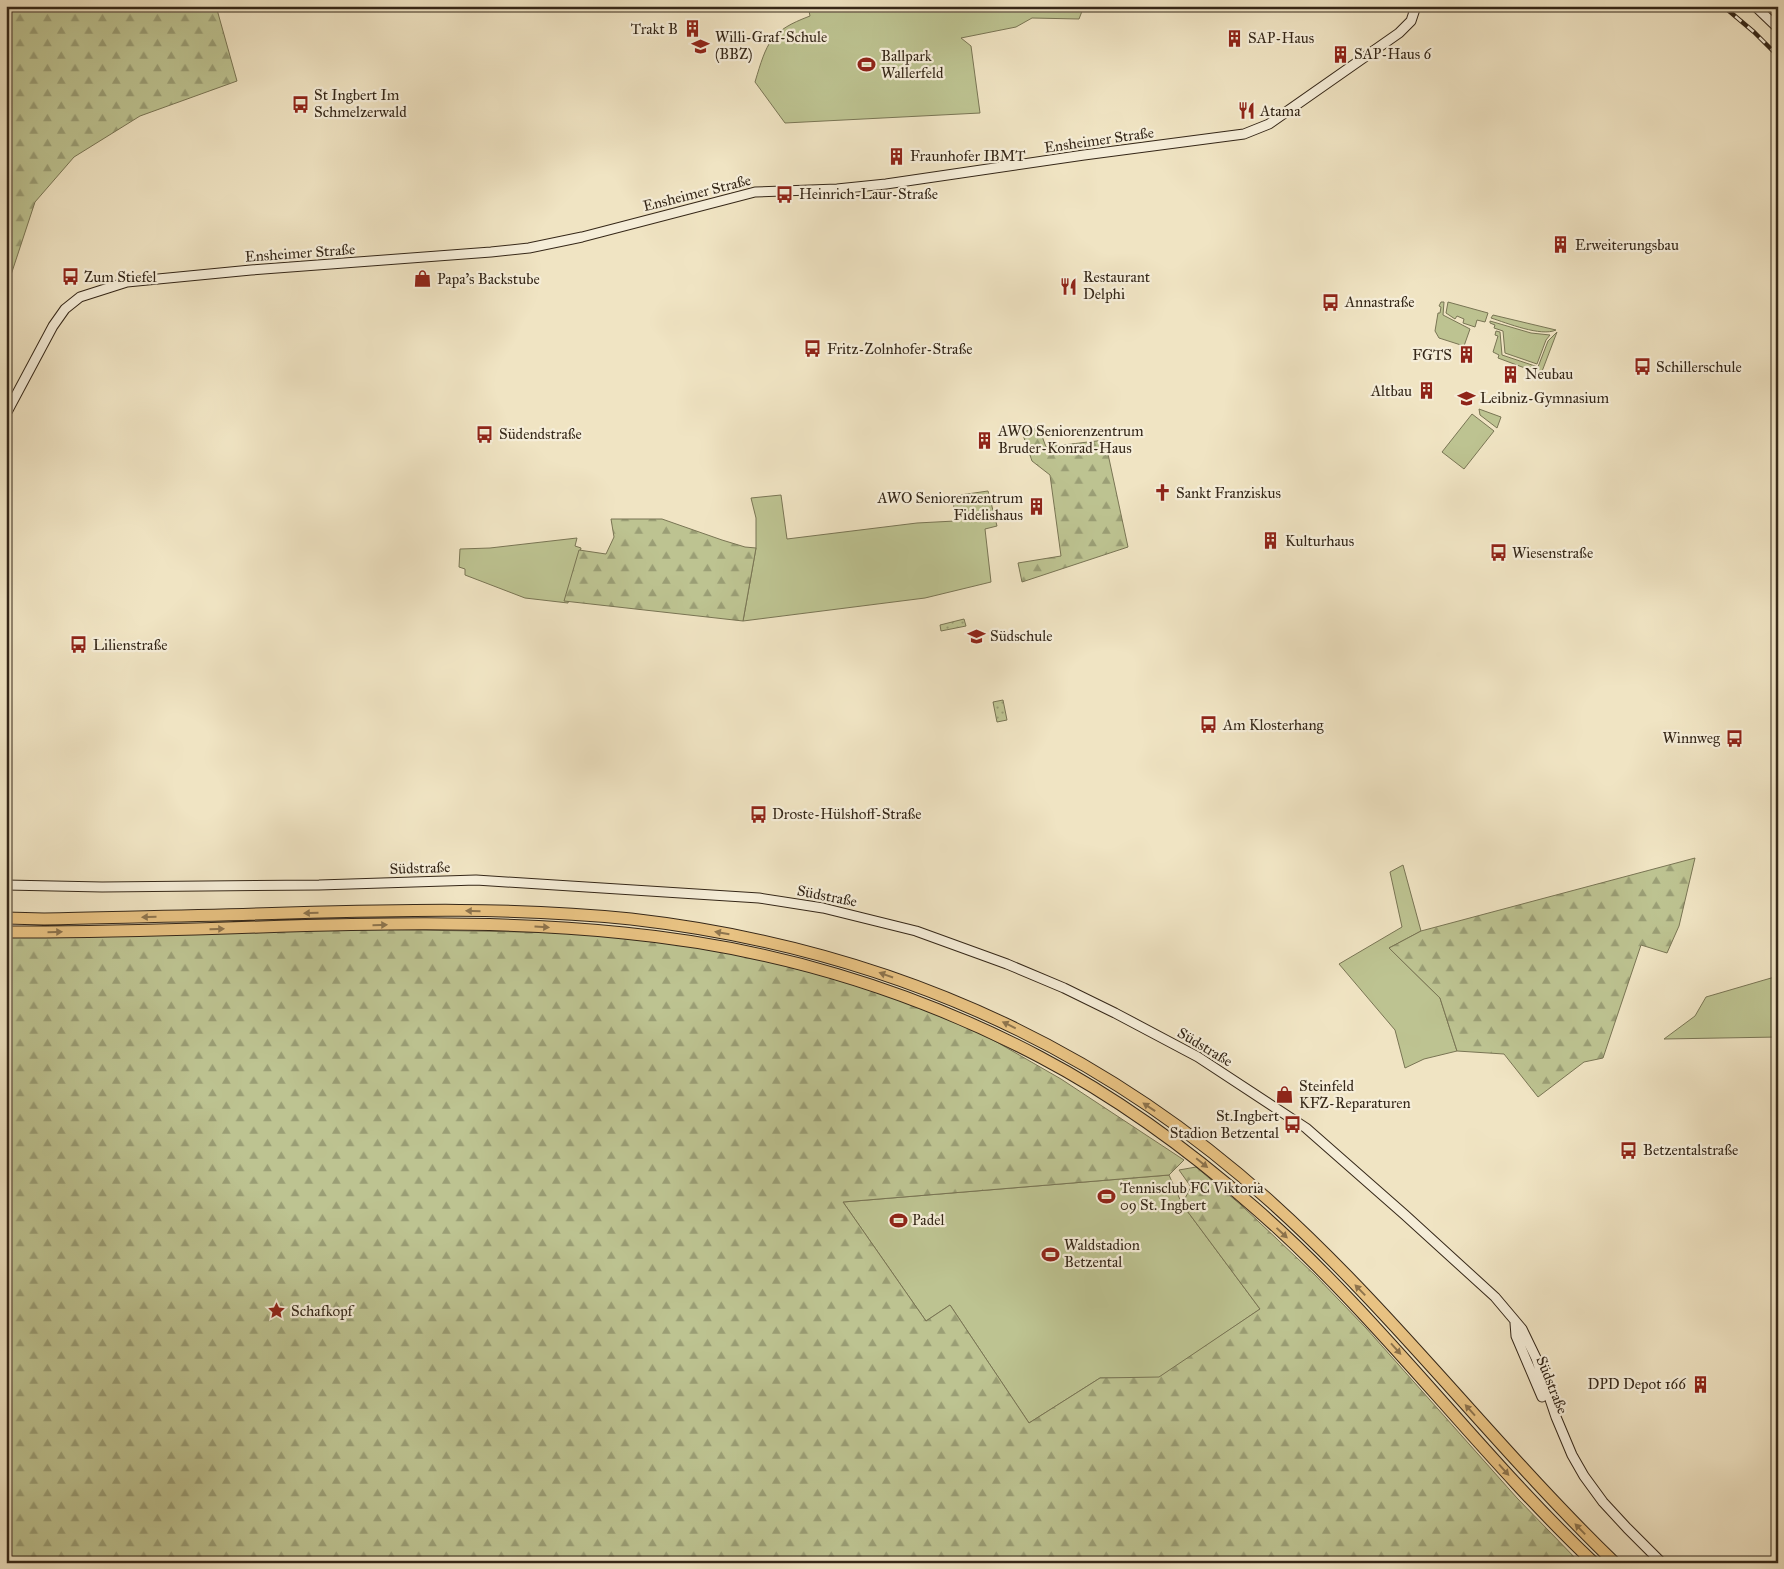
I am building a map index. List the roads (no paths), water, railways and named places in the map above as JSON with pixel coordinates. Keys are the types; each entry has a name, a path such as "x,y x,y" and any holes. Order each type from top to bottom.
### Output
{"highway":[{"path":"6,918 376,911 486,911 627,919 731,934 770,942 842,961 932,992 1001,1021 1082,1064 1168,1119 1232,1168 1278,1208 1338,1266 1526,1471 1615,1563"},
{"path":"6,932 488,925 624,932 729,948 838,974 957,1017 1040,1057 1074,1076 1118,1103 1220,1177 1266,1217 1340,1289 1546,1515 1594,1563"}],"street":[{"name":"Ensheimer Straße","path":"6,414 53,326 65,309 80,297 127,282 529,248 582,237 755,192 837,190 1244,134 1269,124 1400,33 1411,20 1416,6"},
{"path":"1755,6 1778,28"},
{"name":"Südstraße","path":"6,885 102,887 476,880 759,898 824,908 916,931 1007,964 1064,988 1175,1044 1245,1087 1306,1128 1406,1215 1495,1298 1515,1323 1516,1336 1562,1444 1572,1455 1584,1476 1603,1502 1662,1563"}],"railway":[{"path":"1723,6 1754,32 1778,56"}],"place":[{"name":"Trakt B","path":"692,29"},
{"name":"SAP-Haus","path":"1234,38"},
{"name":"Willi-Graf-Schule (BBZ)","path":"701,46"},
{"name":"SAP-Haus 6","path":"1340,54"},
{"name":"Ballpark Wallerfeld","path":"867,65"},
{"name":"St Ingbert Im Schmelzerwald","path":"300,104"},
{"name":"Atama","path":"1246,111"},
{"name":"Fraunhofer IBMT","path":"896,156"},
{"name":"Heinrich-Laur-Straße","path":"785,194"},
{"name":"Erweiterungsbau","path":"1561,245"},
{"name":"Zum Stiefel","path":"70,277"},
{"name":"Papa's Backstube","path":"423,279"},
{"name":"Restaurant Delphi","path":"1069,286"},
{"name":"Annastraße","path":"1331,302"},
{"name":"Fritz-Zolnhofer-Straße","path":"813,349"},
{"name":"FGTS","path":"1466,355"},
{"name":"Schillerschule","path":"1642,367"},
{"name":"Neubau","path":"1511,374"},
{"name":"Altbau","path":"1426,391"},
{"name":"Leibniz-Gymnasium","path":"1466,398"},
{"name":"Südendstraße","path":"485,434"},
{"name":"AWO Seniorenzentrum Bruder-Konrad-Haus","path":"984,440"},
{"name":"Sankt Franziskus","path":"1162,493"},
{"name":"AWO Seniorenzentrum Fidelishaus","path":"1037,507"},
{"name":"Kulturhaus","path":"1271,541"},
{"name":"Wiesenstraße","path":"1498,553"},
{"name":"Südschule","path":"976,636"},
{"name":"Lilienstraße","path":"79,645"},
{"name":"Am Klosterhang","path":"1209,725"},
{"name":"Winnweg","path":"1734,738"},
{"name":"Droste-Hülshoff-Straße","path":"758,814"},
{"name":"Steinfeld KFZ-Reparaturen","path":"1285,1095"},
{"name":"St.Ingbert Stadion Betzental","path":"1293,1125"},
{"name":"Betzentalstraße","path":"1629,1150"},
{"name":"Tennisclub FC Viktoria 09 St. Ingbert","path":"1106,1197"},
{"name":"Padel","path":"898,1220"},
{"name":"Waldstadion Betzental","path":"1050,1254"},
{"name":"Schafkopf","path":"277,1311"},
{"name":"DPD Depot 166","path":"1700,1384"}]}
